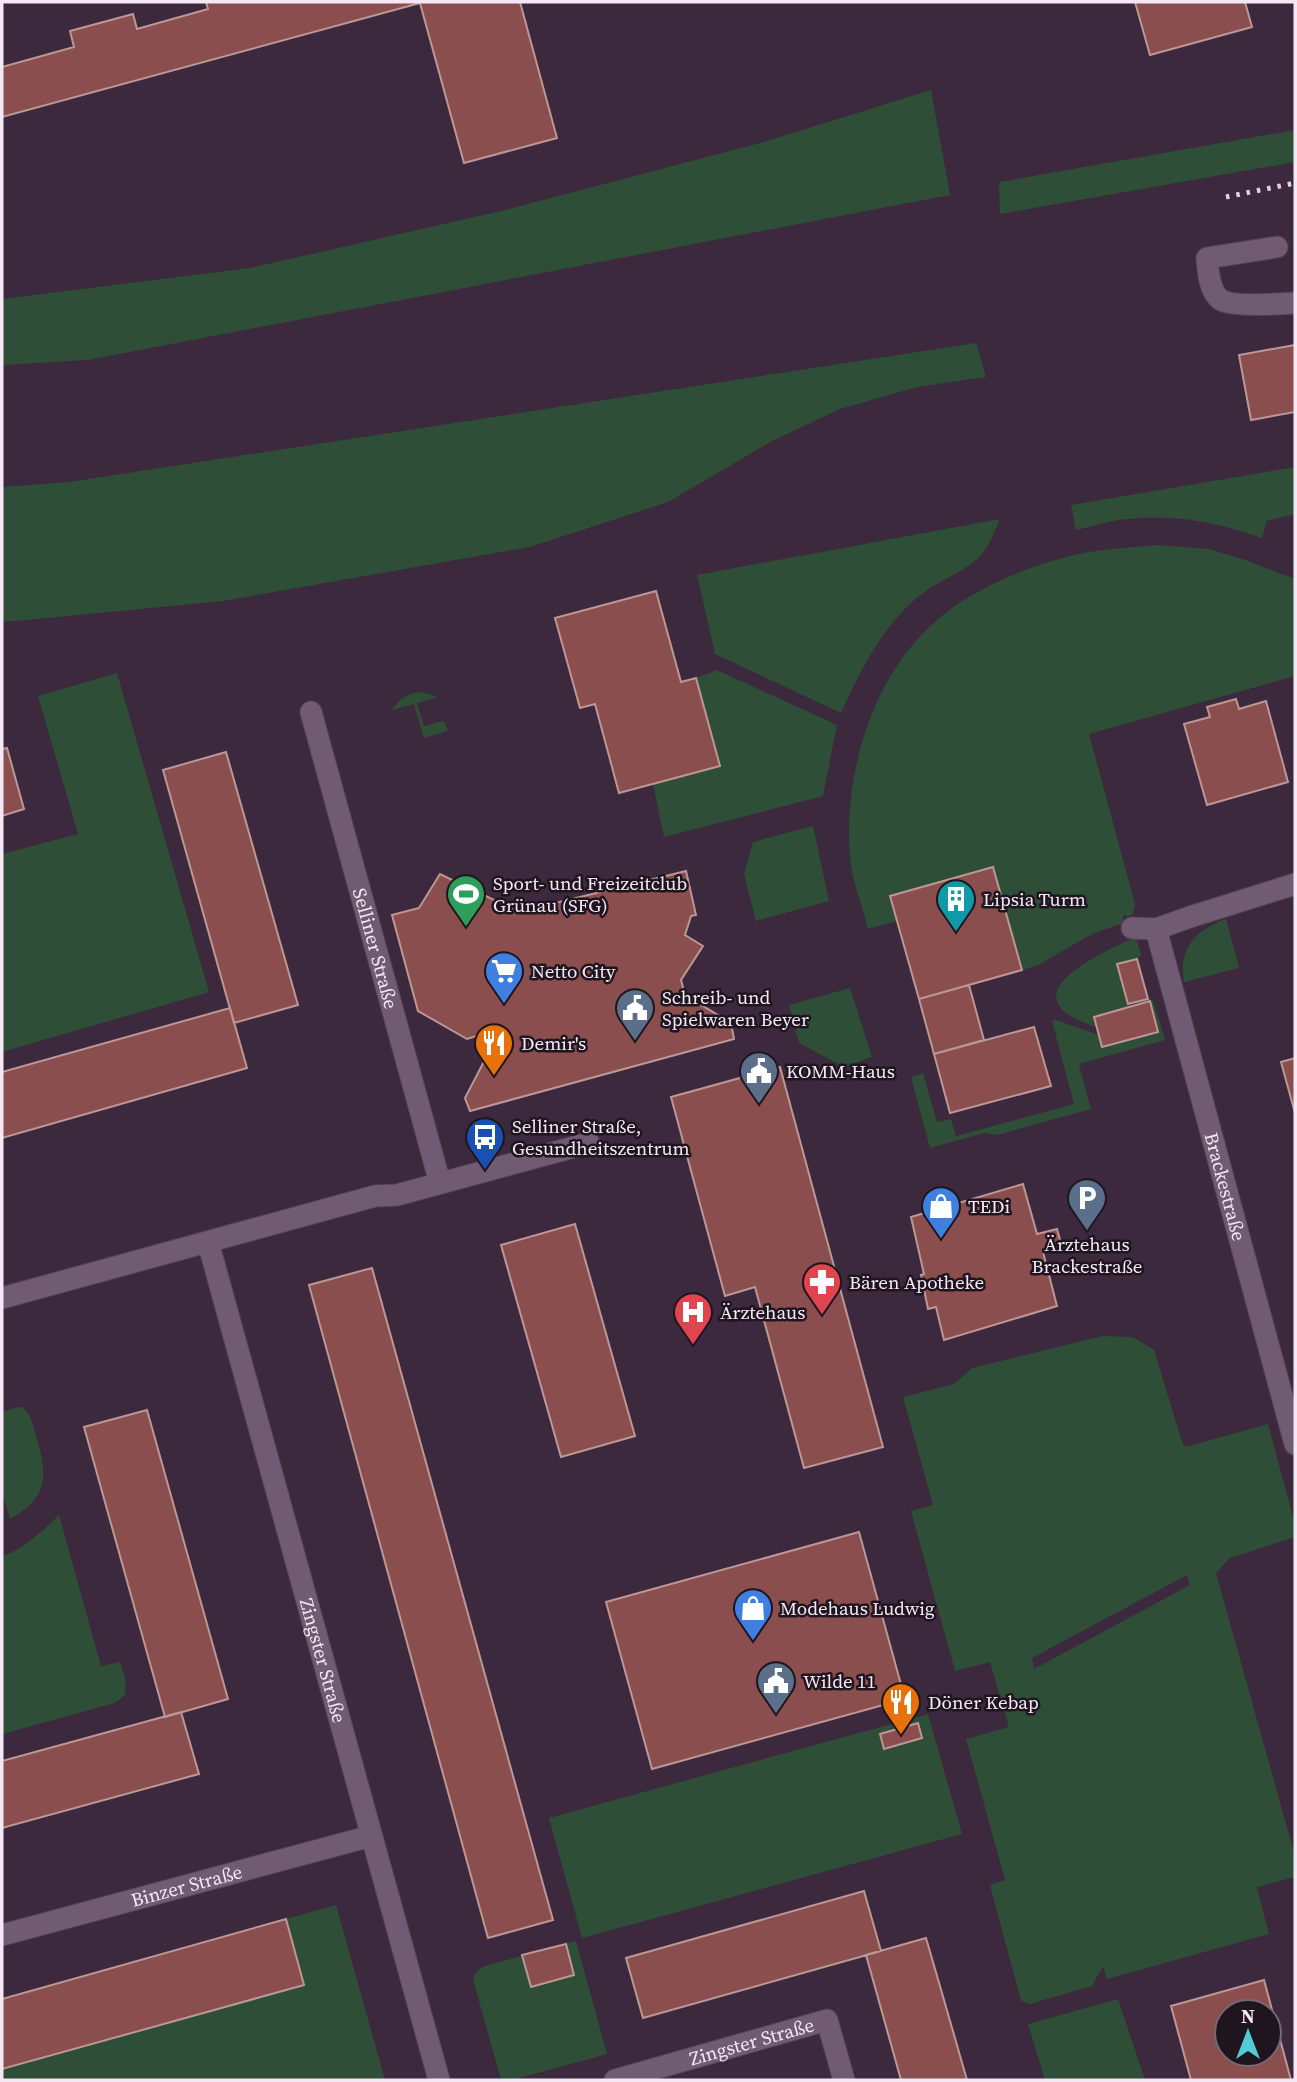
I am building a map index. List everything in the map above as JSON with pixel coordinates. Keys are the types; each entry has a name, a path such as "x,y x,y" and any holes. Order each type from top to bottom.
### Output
{"street":[{"path":"1277,247 1207,258 1209,278 1218,297 1223,301 1245,304 1295,303"},
{"name":"Selliner Straße","path":"311,712 440,1183"},
{"path":"1132,928 1156,929 1295,884"},
{"name":"Brackestraße","path":"1156,929 1295,1444"},
{"path":"2,1298 374,1196 397,1195 589,1143"},
{"name":"Zingster Straße","path":"208,1242 439,2080"},
{"name":"Binzer Straße","path":"2,1935 371,1836"},
{"name":"Zingster Straße","path":"615,2080 827,2020 844,2080"}],"green space":[{"path":"931,90 950,195 88,360 2,365 2,299 250,268 501,211 760,143"},
{"path":"1295,130 1295,162 1000,214 999,182"},
{"path":"976,343 986,377 917,387 840,409 772,441 668,502 530,547 223,601 2,621 2,487 69,482"},
{"path":"1295,467 1295,514 1267,521 1262,538 1213,524 1164,518 1123,520 1076,530 1071,505"},
{"path":"1000,519 979,557 919,596 894,621 865,665 841,713 715,654 697,575"},
{"path":"1157,545 1209,549 1295,579 1295,676 1089,734 1135,904 1133,914 1127,917 1124,913 1123,923 1092,934 1038,965 1022,970 992,867 890,896 897,921 868,929 851,865 851,793 866,729 879,698 914,644 936,621 963,601 1013,575 1075,555"},
{"path":"717,670 837,725 823,796 664,837 653,784 720,766 696,678"},
{"path":"117,673 209,992 2,1052 2,854 78,834 38,696"},
{"path":"421,692 438,697 417,703 424,726 444,721 448,731 424,738 414,704 392,710 404,697"},
{"path":"813,826 829,901 756,921 744,874 753,842"},
{"path":"1226,919 1239,968 1184,982 1184,959 1191,942 1215,923"},
{"path":"1136,937 1141,955 1137,959 1117,965 1129,1007 1094,1017 1096,1027 1070,1016 1058,1003 1057,991 1066,978 1081,966"},
{"path":"850,988 872,1057 844,1067 799,1043 789,1005"},
{"path":"1153,1000 1165,1040 1079,1064 1091,1109 997,1135 984,1133 930,1148 911,1077 923,1073 937,1122 951,1119 956,1136 1074,1104 1052,1021 1056,1020 1099,1035 1102,1047 1158,1032 1150,1001"},
{"path":"1103,1336 1133,1337 1154,1350 1183,1445 1186,1447 1268,1424 1295,1524 1295,1537 1230,1558 1216,1573 1295,1856 1295,1877 1257,1887 1269,1934 1107,1979 1103,1966 1092,1986 1030,2004 1021,2001 990,1885 1005,1880 966,1739 1009,1727 990,1662 955,1671 911,1511 933,1505 903,1397 954,1384 972,1368","holes":["1187,1575 1190,1585 1034,1669 1032,1658"]},
{"path":"18,1407 28,1413 31,1420 40,1450 43,1473 39,1494 23,1511 10,1519 2,1491 2,1412"},
{"path":"59,1515 101,1666 120,1662 126,1680 125,1695 115,1703 2,1734 2,1557 33,1539"},
{"path":"928,1714 962,1834 582,1938 549,1818"},
{"path":"336,1905 385,2080 2,2080 2,2069 304,1985 286,1919"},
{"path":"576,1941 607,2054 512,2080 501,2080 473,1979 475,1974 485,1966"},
{"path":"1118,1999 1145,2080 1045,2080 1028,2024"}],"building":[{"path":"206,2 520,2 557,138 464,163 420,3 2,117 2,67 74,47 70,31 133,14 137,29 208,9"},
{"path":"1135,2 1245,2 1252,27 1150,55"},
{"path":"1295,345 1295,412 1251,420 1239,355"},
{"path":"656,591 681,682 696,678 720,766 619,793 595,704 580,708 555,618"},
{"path":"1236,699 1239,709 1266,701 1288,782 1207,805 1184,724 1210,717 1207,707"},
{"path":"7,748 24,809 2,816 2,749"},
{"path":"226,752 298,1005 234,1023 163,770"},
{"name":"Lipsia Turm","path":"993,867 1022,970 919,999 890,896"},
{"path":"686,871 696,915 691,916 685,935 703,946 681,980 685,995 731,1023 734,1039 470,1111 465,1098 491,1048 486,1033 467,1039 418,1011 392,915 419,908 440,874 519,912"},
{"path":"1137,959 1148,999 1128,1004 1117,964"},
{"path":"969,985 984,1040 934,1054 919,999"},
{"path":"1150,1001 1158,1032 1102,1047 1094,1017"},
{"path":"230,1008 247,1068 2,1138 2,1072"},
{"path":"1034,1027 1051,1086 950,1113 934,1054"},
{"path":"1295,1058 1295,1113 1281,1062"},
{"path":"780,1067 883,1447 804,1468 755,1287 725,1296 671,1097"},
{"path":"1023,1184 1037,1234 1057,1229 1062,1247 1043,1252 1057,1306 944,1340 936,1307 928,1309 921,1275 924,1274 911,1217"},
{"path":"575,1224 635,1436 561,1457 501,1245"},
{"path":"372,1268 553,1920 488,1938 309,1285"},
{"path":"147,1410 228,1699 165,1717 84,1427"},
{"name":"Modehaus Ludwig","path":"859,1532 905,1699 652,1769 606,1602"},
{"path":"181,1712 199,1774 2,1828 2,1761"},
{"name":"Döner Kebap","path":"918,1723 922,1738 884,1749 880,1734"},
{"path":"864,1891 881,1951 643,2018 626,1958"},
{"path":"286,1919 304,1985 2,2069 2,1999"},
{"path":"926,1938 967,2080 901,2080 866,1955"},
{"path":"566,1944 574,1975 531,1987 522,1955"},
{"path":"1264,1980 1269,1998 1213,1998 1213,2068 1283,2068 1283,2050 1291,2080 1191,2080 1171,2006"}],"railway":[{"path":"1226,197 1295,183"}],"place":[{"name":"Sport- und Freizeitclub Grünau (SFG)","path":"466,928"},
{"name":"Lipsia Turm","path":"956,933"},
{"name":"Netto City","path":"504,1005"},
{"name":"Schreib- und Spielwaren Beyer","path":"635,1042"},
{"name":"Demir's","path":"494,1077"},
{"name":"KOMM-Haus","path":"759,1105"},
{"name":"Selliner Straße, Gesundheitszentrum","path":"485,1171"},
{"name":"Ärztehaus Brackestraße","path":"1087,1232"},
{"name":"TEDi","path":"941,1240"},
{"name":"Bären Apotheke","path":"822,1316"},
{"name":"Ärztehaus","path":"693,1346"},
{"name":"Modehaus Ludwig","path":"753,1642"},
{"name":"Wilde 11","path":"776,1715"},
{"name":"Döner Kebap","path":"901,1736"}]}
